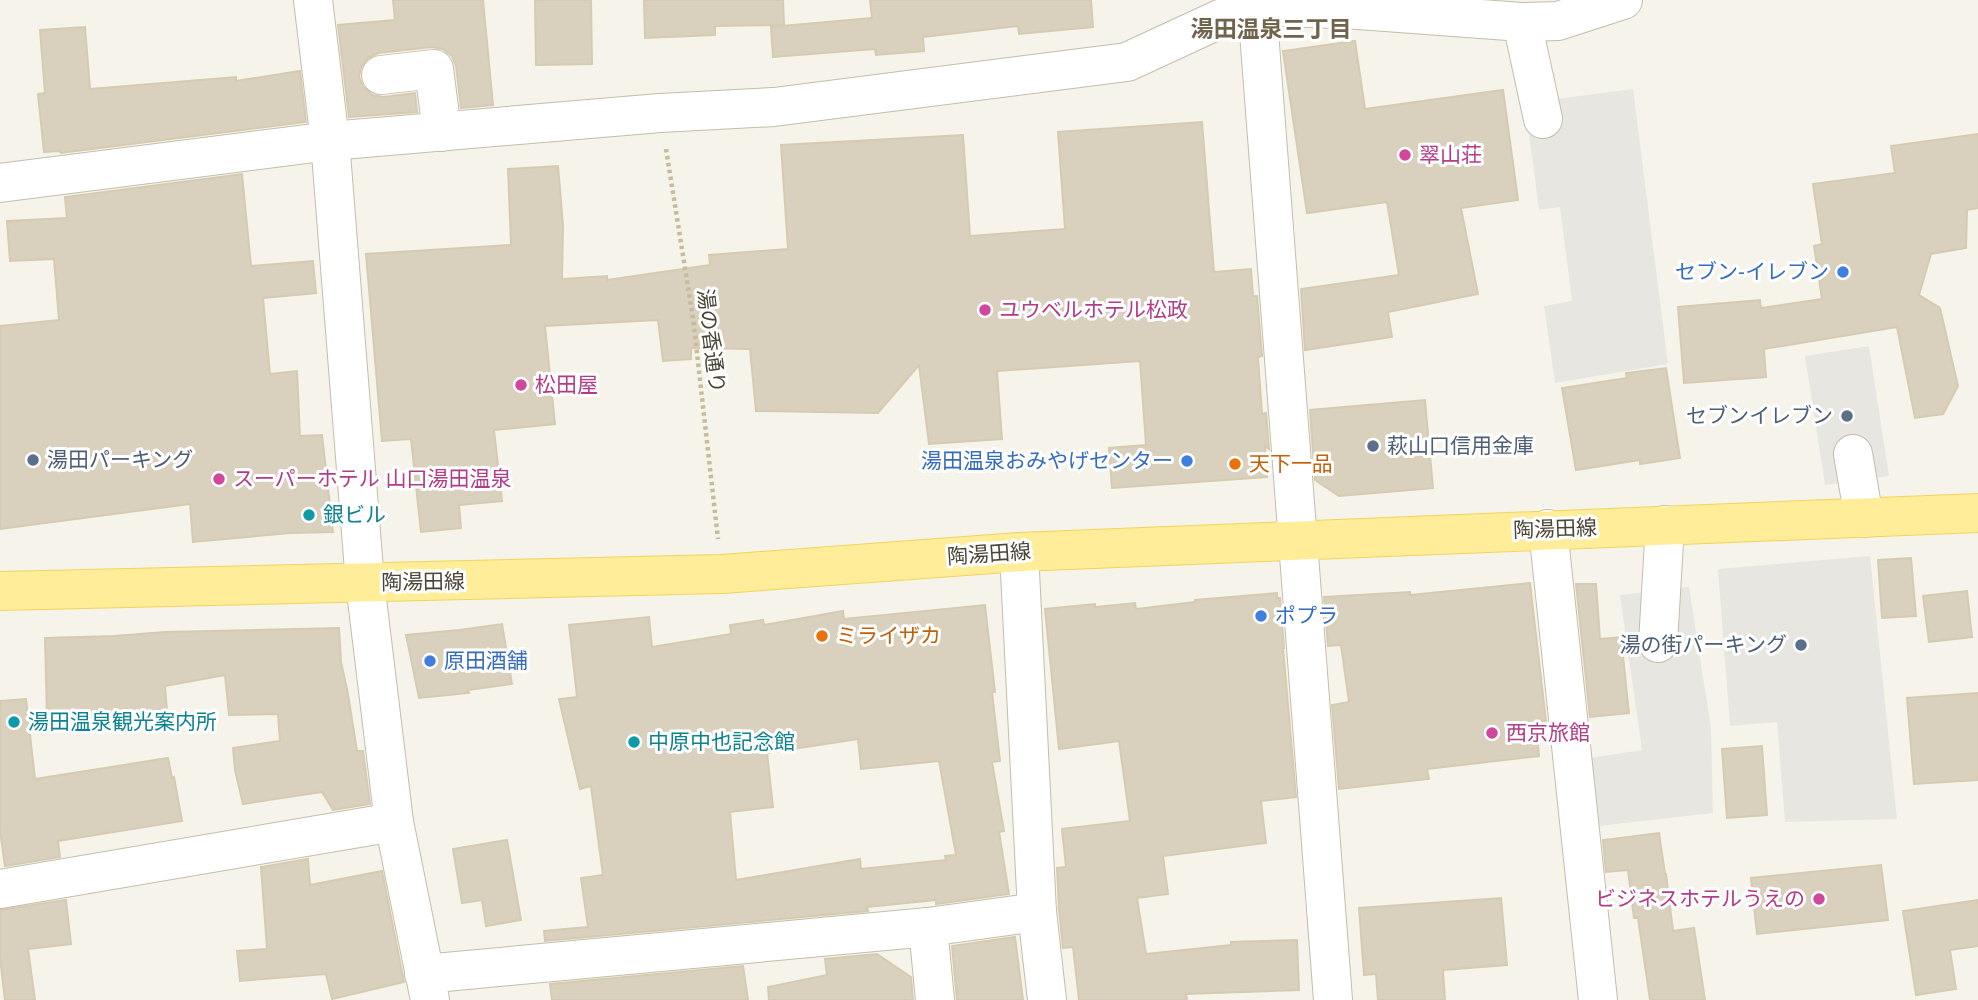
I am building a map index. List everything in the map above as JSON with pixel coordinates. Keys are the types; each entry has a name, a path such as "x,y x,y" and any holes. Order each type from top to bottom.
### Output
{"main road":[{"name":"陶湯田線","path":"0,592 722,574 1019,552 1978,513"}],"street":[{"path":"313,0 330,141 365,583 394,822 427,987 1037,912"},
{"path":"0,183 330,141 660,113 774,107 1127,62 1220,19 1257,6 1359,10 1522,22 1558,21 1623,0"},
{"path":"1257,6 1333,1000"},
{"path":"1522,22 1543,119"},
{"path":"381,75 434,69 442,132"},
{"path":"1853,454 1864,518"},
{"path":"1658,643 1665,525"},
{"path":"1548,529 1598,1000"},
{"path":"1019,552 1037,912 1047,1000"},
{"path":"0,889 394,822"},
{"path":"928,927 934,1000"}],"path":[{"name":"湯の香通り","path":"660,113 693,318 722,574"}],"shaded area":[{"name":"翠山荘","path":"1633,89 1668,364 1555,383 1544,306 1572,301 1560,207 1539,210 1525,103"},
{"name":"セブンイレブン","path":"1869,346 1889,476 1825,485 1805,356"},
{"name":"湯の街パーキング","path":"1870,556 1897,819 1785,822 1777,722 1730,726 1718,569"},
{"path":"1689,587 1711,728 1713,813 1590,827 1583,759 1642,750 1620,595"}],"building":[{"path":"393,0 483,0 493,105 461,108 456,66 452,56 443,49 432,47 378,53 368,58 361,67 359,77 363,87 372,95 383,97 415,93 417,112 349,117 338,25 395,20"},
{"path":"535,0 591,0 592,64 536,65"},
{"path":"644,0 783,0 784,25 715,26 715,35 645,38"},
{"path":"870,0 1091,0 1093,27 1019,34 1018,26 923,37 924,51 876,55 875,49 773,57 771,27 872,18"},
{"path":"85,27 90,89 236,77 236,81 300,71 306,122 61,153 44,152 38,94 45,93 40,30"},
{"name":"翠山荘","path":"1355,41 1365,109 1503,90 1518,200 1461,208 1478,294 1388,312 1392,337 1305,350 1301,289 1399,275 1387,202 1307,213 1283,51"},
{"name":"ユウベルホテル松政","path":"1202,122 1214,272 1251,269 1253,296 1257,296 1262,356 1258,357 1262,414 1266,413 1269,449 1265,446 1267,477 1112,488 1109,448 1146,445 1140,361 997,371 1002,439 929,444 919,365 878,413 756,411 750,349 691,348 691,359 663,361 658,320 545,326 555,424 494,430 502,501 459,505 461,528 421,532 411,439 382,441 366,254 511,245 508,169 558,166 563,225 562,279 607,276 607,280 710,265 709,255 788,249 781,145 963,135 970,236 1065,229 1058,132"},
{"path":"1978,134 1978,208 1967,210 1966,248 1931,254 1919,295 1940,308 1958,386 1943,414 1915,418 1897,327 1764,349 1766,377 1684,383 1678,307 1760,300 1761,308 1822,299 1814,246 1822,244 1813,184 1895,173 1891,146"},
{"path":"242,174 251,266 313,261 316,293 263,298 270,374 297,371 300,436 322,435 333,532 193,542 190,504 0,529 0,326 59,320 54,259 10,261 7,221 67,218 65,197"},
{"path":"1666,368 1680,458 1640,464 1640,460 1576,470 1562,388 1627,378 1626,373"},
{"name":"萩山口信用金庫","path":"1425,400 1433,488 1339,496 1315,480 1310,410"},
{"path":"1911,558 1916,616 1882,618 1878,560"},
{"path":"1530,583 1546,721 1536,722 1539,756 1427,769 1429,779 1339,789 1332,705 1349,702 1341,645 1328,646 1324,597 1410,592 1410,595"},
{"path":"1576,584 1596,584 1600,639 1621,637 1629,713 1590,717"},
{"path":"1967,591 1972,637 1929,642 1923,596"},
{"path":"1277,593 1277,598 1280,598 1296,797 1261,801 1266,843 1163,856 1168,894 1137,898 1146,954 1231,945 1231,942 1297,940 1299,990 1186,994 1187,1000 1079,1000 1073,947 1063,948 1059,910 1057,868 1066,867 1062,829 1130,821 1119,741 1059,749 1045,609 1135,603 1136,609 1195,600"},
{"path":"985,605 1000,761 992,762 1004,831 999,832 1009,894 936,904 936,900 867,907 868,911 545,941 544,931 588,927 581,878 603,875 591,786 580,789 559,699 577,697 569,625 649,617 652,647 731,634 730,625 763,620 764,625 843,611 844,619","holes":["858,739 861,769 939,761 956,855 945,856 946,860 861,869 860,859 736,880 730,812 773,807 767,753"]},
{"path":"502,624 512,684 468,690 469,693 419,698 406,635"},
{"path":"339,628 341,662 357,751 363,751 370,804 333,810 322,792 243,804 233,748 280,741 278,714 229,715 225,675 165,686 167,712 159,713 160,716 47,718 45,638"},
{"path":"1978,693 1978,780 1914,784 1907,698"},
{"path":"26,699 35,779 168,758 182,821 58,841 60,857 5,866 0,831 0,701"},
{"path":"1762,746 1767,815 1727,818 1722,749"},
{"path":"1659,833 1673,931 1694,928 1705,1000 1650,1000 1628,870 1606,872 1603,840"},
{"path":"507,840 521,920 486,926 482,900 462,903 453,849"},
{"path":"308,859 310,885 382,871 404,982 332,999 326,974 240,981 237,951 267,949 261,867"},
{"name":"ビジネスホテルうえの","path":"1881,865 1888,920 1757,934 1751,878"},
{"path":"1501,898 1507,965 1443,970 1445,1000 1378,1000 1376,974 1364,975 1359,908"},
{"path":"66,900 71,944 28,949 35,1000 5,1000 0,958 0,910"},
{"path":"1978,900 1978,946 1950,950 1956,989 1916,995 1903,911"},
{"path":"1015,937 1023,1000 957,1000 952,946"},
{"path":"877,954 911,977 913,1000 769,1000 768,987 827,975 825,959"},
{"path":"743,966 748,1000 552,1000 550,984"}],"place":[{"name":"翠山荘","path":"1405,155"},
{"name":"セブン-イレブン","path":"1843,272"},
{"name":"ユウベルホテル松政","path":"985,310"},
{"name":"松田屋","path":"521,385"},
{"name":"セブンイレブン","path":"1847,416"},
{"name":"萩山口信用金庫","path":"1373,446"},
{"name":"湯田パーキング","path":"33,460"},
{"name":"湯田温泉おみやげセンター","path":"1187,461"},
{"name":"天下一品","path":"1235,464"},
{"name":"スーパーホテル 山口湯田温泉","path":"219,479"},
{"name":"銀ビル","path":"309,515"},
{"name":"ポプラ","path":"1261,616"},
{"name":"ミライザカ","path":"822,636"},
{"name":"湯の街パーキング","path":"1801,645"},
{"name":"原田酒舗","path":"430,661"},
{"name":"湯田温泉観光案内所","path":"14,722"},
{"name":"西京旅館","path":"1492,733"},
{"name":"中原中也記念館","path":"634,742"},
{"name":"ビジネスホテルうえの","path":"1819,899"}],"district":[{"name":"湯田温泉三丁目","path":"1271,29"}]}
